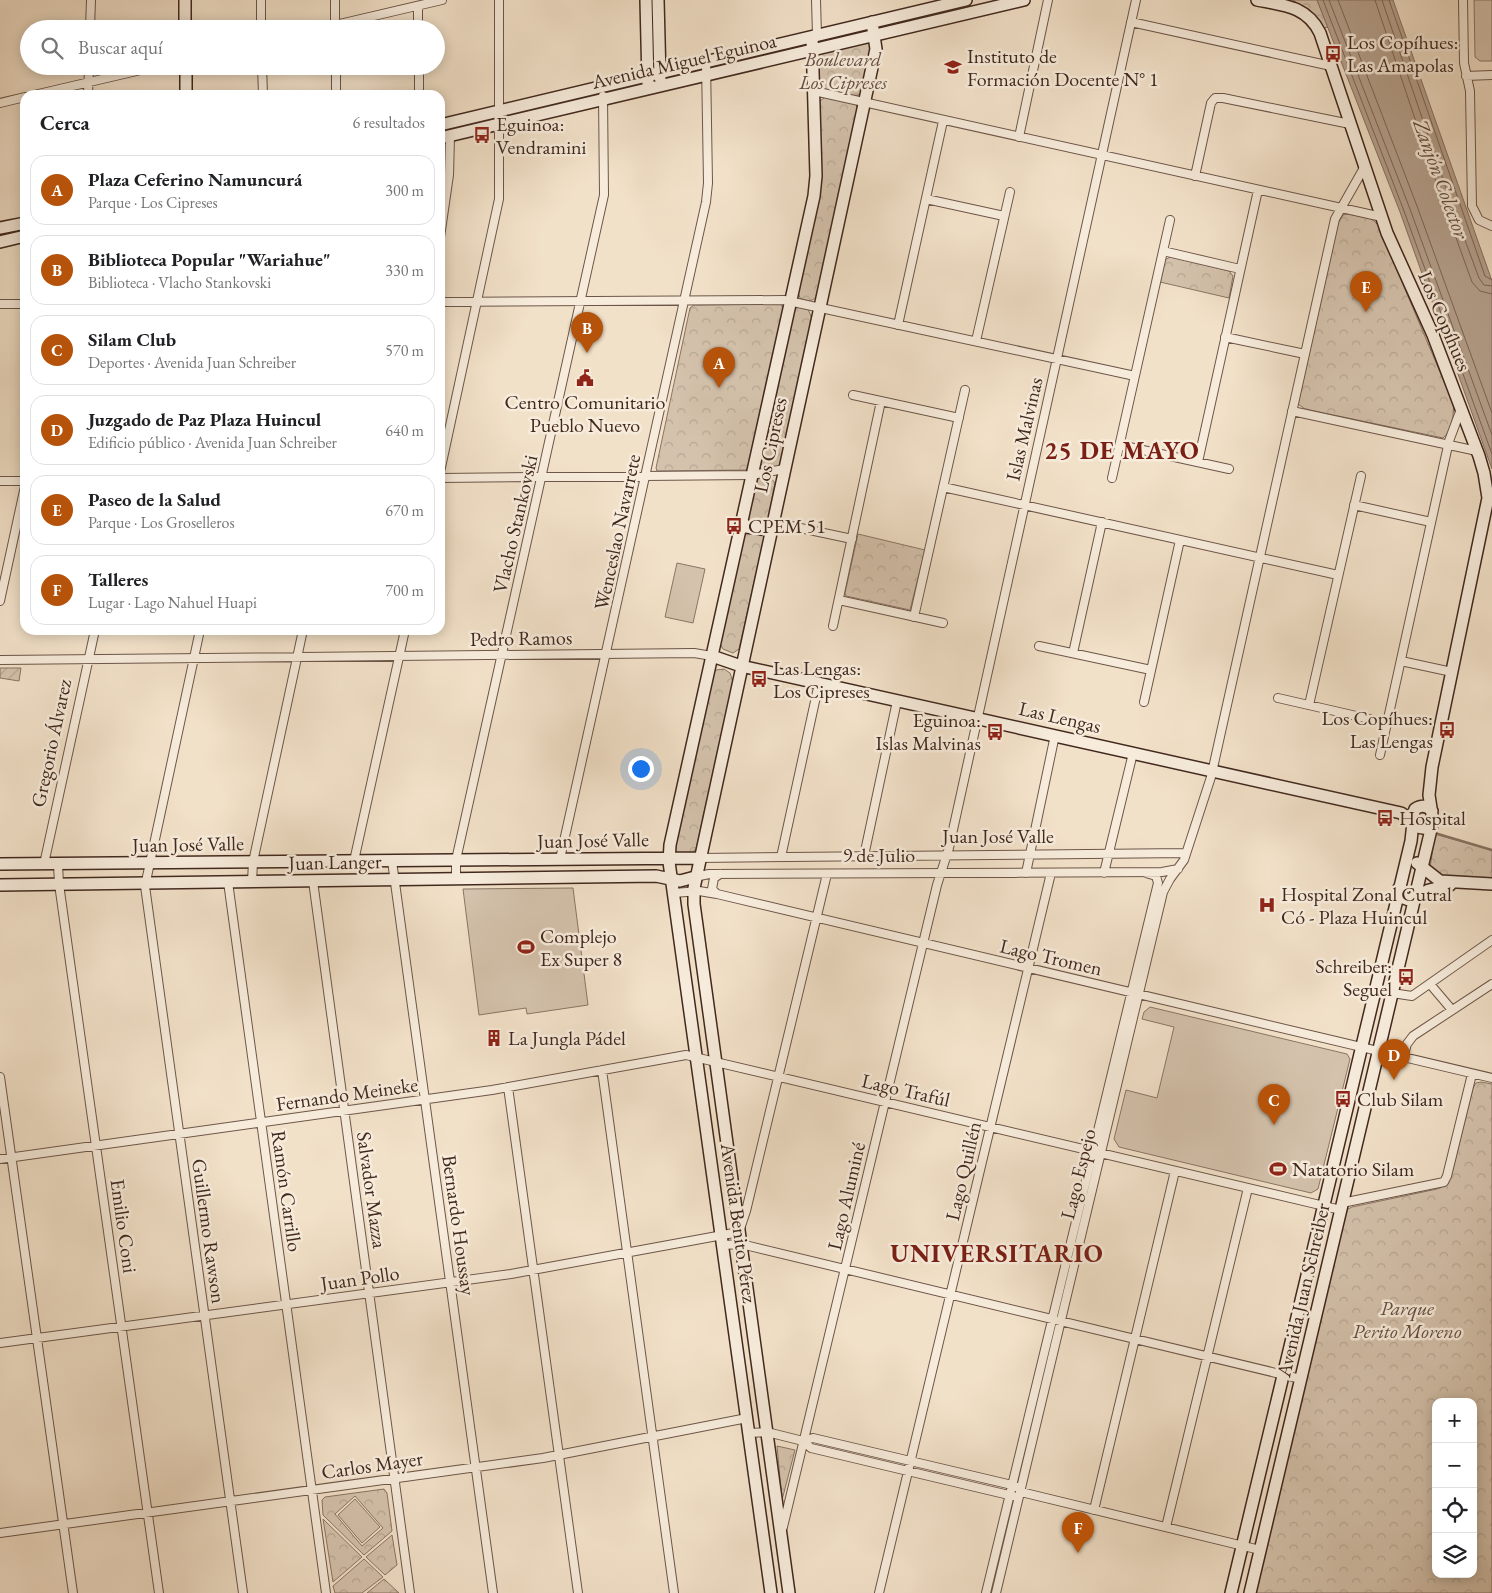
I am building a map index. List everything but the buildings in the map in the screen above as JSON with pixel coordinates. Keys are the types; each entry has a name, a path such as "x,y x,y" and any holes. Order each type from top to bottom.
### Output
{"main road":[{"path":"185,0 185,20"},
{"path":"646,0 648,89"},
{"path":"658,0 660,86"},
{"name":"Avenida Miguel Eguinoa","path":"445,124 966,0"},
{"name":"Avenida Miguel Eguinoa","path":"445,137 876,35 992,4 1024,0"},
{"name":"Los Copíhues","path":"1257,0 1278,2 1298,9 1312,20 1320,34 1382,217 1432,335 1477,451 1486,480 1487,504 1432,767 1429,795 1433,816"},
{"name":"Los Cipreses","path":"696,876 876,49 876,35 872,22"},
{"name":"Los Cipreses","path":"669,858 815,191 812,50 814,36"},
{"path":"186,75 186,90"},
{"path":"0,228 20,224"},
{"path":"0,242 20,237"},
{"path":"742,521 748,527 767,531 772,524"},
{"name":"Las Lengas","path":"712,656 741,666 1414,815"},
{"name":"Los Copíhues","path":"1414,815 1432,767"},
{"path":"1426,807 1433,816 1430,826 1424,828 1417,827 1414,815 1426,807"},
{"name":"Avenida Juan Schreiber","path":"1231,1593 1413,832 1414,815"},
{"name":"Avenida Juan Schreiber","path":"1250,1593 1433,816"},
{"name":"Avenida Benito Pérez","path":"669,858 771,1593"},
{"name":"Juan José Valle","path":"0,864 58,864 147,873 252,862 699,858"},
{"path":"1404,870 1410,863 1422,866 1440,880 1492,884"},
{"name":"Juan Langer","path":"0,885 59,884 147,873 228,882 656,876 671,878"},
{"name":"Avenida Benito Pérez","path":"696,876 694,891 716,1062 789,1593"},
{"name":"9 de Julio","path":"671,878 684,881 696,876"},
{"path":"1399,888 1402,899 1409,900 1433,888 1463,883"}],"street":[{"path":"90,20 91,0"},
{"path":"261,0 262,20"},
{"path":"335,0 335,20"},
{"path":"363,20 442,0"},
{"path":"445,450 499,199 499,0"},
{"path":"814,36 816,0"},
{"path":"1018,137 1048,0"},
{"name":"Islas Malvinas","path":"943,865 947,856 1136,0"},
{"path":"1463,0 1464,63 1470,91 1473,210 1479,220 1492,226"},
{"path":"418,6 418,20"},
{"path":"1131,22 1331,66"},
{"name":"Wenceslao Navarrete","path":"560,859 708,192 706,62"},
{"path":"88,90 89,75"},
{"path":"55,90 119,75"},
{"path":"262,75 263,90"},
{"path":"336,75 336,90"},
{"path":"419,75 419,90"},
{"path":"1466,76 1492,75"},
{"name":"Vlacho Stankovski","path":"456,879 456,860 604,195 603,86"},
{"path":"814,91 1382,217"},
{"path":"0,103 20,98"},
{"path":"1195,176 1210,106 1214,98 1223,98 1350,124"},
{"path":"898,324 943,121"},
{"path":"445,137 449,175 445,203"},
{"name":"Lago Espejo","path":"1135,994 1163,892 1186,853 1213,771 1334,222 1340,208 1365,166"},
{"path":"1198,462 1258,190"},
{"path":"976,342 1010,192"},
{"path":"926,199 1004,216"},
{"path":"1112,478 1170,220"},
{"path":"1163,251 1240,269"},
{"path":"445,302 778,299 1135,376"},
{"path":"0,304 20,304"},
{"path":"1225,337 1305,354"},
{"path":"914,617 965,390"},
{"path":"853,395 958,418"},
{"path":"833,626 881,402"},
{"path":"1380,755 1448,444 1461,409"},
{"path":"1292,411 1477,451"},
{"path":"1120,445 1229,468"},
{"path":"445,478 752,475 784,470"},
{"path":"1309,705 1361,476"},
{"path":"0,482 20,481"},
{"path":"943,487 1338,575"},
{"path":"1354,505 1431,522"},
{"path":"0,600 20,509"},
{"path":"1073,653 1102,522"},
{"path":"772,524 852,539"},
{"path":"1144,702 1180,540"},
{"path":"839,600 943,623"},
{"name":"Gregorio Álvarez","path":"44,864 94,635"},
{"path":"147,873 199,635"},
{"path":"252,882 252,862 302,635"},
{"path":"354,861 404,635"},
{"path":"1040,646 1151,670"},
{"name":"Pedro Ramos","path":"0,660 694,652 712,656"},
{"path":"1401,661 1452,672"},
{"path":"781,857 819,683"},
{"path":"1278,698 1387,723"},
{"path":"864,856 897,701"},
{"path":"1026,873 1055,735"},
{"path":"1104,873 1133,753"},
{"name":"Juan José Valle","path":"699,858 1186,853"},
{"name":"Bernardo Houssay","path":"392,861 493,1593"},
{"name":"Emilio Coni","path":"58,864 59,884 159,1593"},
{"name":"Lago Aluminé","path":"781,1534 943,865"},
{"name":"9 de Julio","path":"696,876 720,874 1104,873 1166,872 1178,869"},
{"name":"Lago Espejo","path":"986,1593 1052,1320 1097,1152 1135,994 1158,884 1156,876 1146,872"},
{"name":"Guillermo Rawson","path":"147,873 179,1134 243,1593"},
{"name":"Lago Quillén","path":"879,1593 1051,873"},
{"path":"717,894 712,889 713,881 720,874"},
{"path":"722,1240 739,1232 779,1076 827,874"},
{"name":"Salvador Mazza","path":"313,881 410,1593"},
{"name":"Ramón Carrillo","path":"228,882 326,1593"},
{"name":"Lago Tromen","path":"674,893 694,891 717,894 1492,1078"},
{"path":"1392,993 1411,997 1492,940"},
{"path":"1430,984 1452,1010"},
{"path":"1403,1058 1407,1044 1412,1036 1492,984"},
{"name":"Fernando Meineke","path":"0,1159 508,1088 681,1055 697,1057"},
{"name":"Lago Trafúl","path":"697,1057 1323,1206 1342,1207"},
{"path":"602,1070 674,1593"},
{"path":"1342,1207 1444,1182 1472,1074"},
{"path":"0,1077 73,1593"},
{"path":"508,1088 578,1593"},
{"name":"Lago Espejo","path":"996,1593 1061,1322 1097,1152"},
{"path":"1094,1510 1175,1171"},
{"path":"1166,1527 1248,1188"},
{"path":"722,1240 1301,1379"},
{"name":"Juan Pollo","path":"0,1343 450,1282 533,1270 627,1252 722,1240"},
{"name":"Carlos Mayer","path":"0,1533 476,1468 559,1455 747,1418"},
{"path":"750,1433 767,1432 803,1441 811,1448 1010,1495 1017,1496 1021,1492"},
{"path":"803,1441 813,1438 1012,1485 1019,1488 1021,1492 1260,1550"}],"green space":[{"path":"1292,0 1317,0 1328,27 1324,28 1310,10"},
{"path":"1474,0 1492,0 1492,61 1480,61 1475,57"},
{"name":"Boulevard Los Cipreses","path":"868,41 872,44 862,94 855,96 820,88 818,54"},
{"name":"Boulevard Los Cipreses","path":"825,97 856,104 858,111 816,297 809,301 800,298 798,292 820,192 819,102"},
{"path":"1348,214 1371,218 1378,225 1453,403 1452,422 1443,438 1305,409 1298,404 1338,223 1343,215"},
{"path":"1170,257 1229,271 1233,276 1229,298 1160,282 1165,260"},
{"path":"781,304 783,309 747,470 657,471 656,468 690,308 694,305"},
{"path":"799,307 808,309 812,319 780,463 779,466 766,469 760,463 794,309"},
{"path":"762,477 771,478 775,483 767,524 749,523 747,519 757,479"},
{"path":"745,529 765,533 739,649 733,653 723,649 720,644"},
{"path":"858,534 925,550 910,610 846,596 845,593"},
{"path":"677,563 705,569 693,623 665,617"},
{"path":"0,668 21,668 19,681 0,678"},
{"path":"724,669 730,673 733,682 696,849 691,853 677,853 674,849 713,674 716,670"},
{"path":"1435,834 1492,850 1492,878 1443,878 1430,868"},
{"name":"Complejo Ex Super 8","path":"573,888 588,1005 527,1014 526,1008 479,1015 463,889"},
{"path":"1150,1007 1347,1054 1350,1059 1318,1189 1311,1193 1119,1147 1114,1139 1126,1090 1157,1098 1174,1027 1142,1019 1144,1012"},
{"name":"Parque Perito Moreno","path":"1476,1083 1492,1084 1492,1593 1254,1593 1346,1210 1352,1207 1437,1189 1446,1185 1451,1177 1473,1088"},
{"path":"777,1446 795,1450 782,1500"},
{"path":"384,1489 387,1493 392,1531 364,1555 323,1515 322,1500 325,1497","holes":["355,1496 383,1528 362,1546 335,1514"]},
{"path":"355,1499 380,1527 362,1543 338,1515"},
{"path":"323,1519 362,1557 333,1582"},
{"path":"392,1535 397,1565 385,1575 366,1557"},
{"path":"364,1559 383,1577 362,1593 335,1593 333,1586"},
{"path":"384,1579 399,1593 367,1593"}],"water":[{"name":"Zanjón Colector","path":"1317,0 1393,0 1492,281 1492,469 1400,212"}],"waterway":[{"path":"1438,834 1492,850"}],"place":[{"name":"Los Copíhues: Las Amapolas","path":"1333,54"},
{"name":"Instituto de Formación Docente N° 1","path":"953,67"},
{"name":"Eguinoa: Vendramini","path":"482,135"},
{"name":"Paseo de la Salud","path":"1366,312"},
{"name":"Biblioteca Popular \"Wariahue\"","path":"587,353"},
{"name":"Centro Comunitario Pueblo Nuevo","path":"585,378"},
{"name":"Plaza Ceferino Namuncurá","path":"719,388"},
{"name":"CPEM 51","path":"734,526"},
{"name":"Las Lengas: Los Cipreses","path":"759,679"},
{"name":"Los Copíhues: Las Lengas","path":"1447,730"},
{"name":"Eguinoa: Islas Malvinas","path":"995,732"},
{"name":"Hospital","path":"1385,818"},
{"name":"Hospital Zonal Cutral Có - Plaza Huincul","path":"1267,905"},
{"name":"Complejo Ex Super 8","path":"526,947"},
{"name":"Schreiber: Seguel","path":"1406,977"},
{"name":"La Jungla Pádel","path":"494,1038"},
{"name":"Juzgado de Paz Plaza Huincul","path":"1394,1080"},
{"name":"Club Silam","path":"1343,1099"},
{"name":"Silam Club","path":"1274,1125"},
{"name":"Natatorio Silam","path":"1278,1169"},
{"name":"Talleres","path":"1078,1553"}],"district":[{"name":"25 DE MAYO","path":"1122,450"},
{"name":"UNIVERSITARIO","path":"997,1253"}]}
